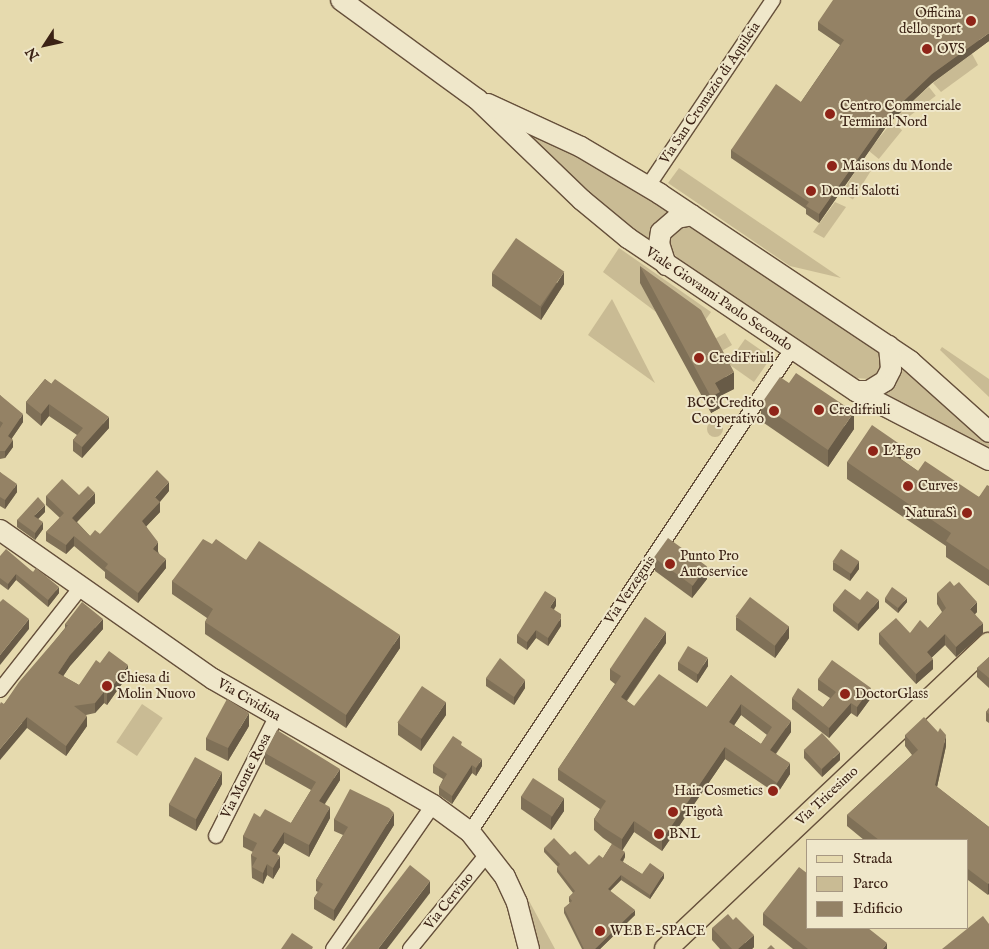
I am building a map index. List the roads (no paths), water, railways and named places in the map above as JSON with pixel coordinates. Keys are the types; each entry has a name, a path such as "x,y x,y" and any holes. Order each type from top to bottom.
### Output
{"main road":[{"name":"Viale Giovanni Paolo Secondo","path":"341,0 476,99 582,200 666,265 856,391 989,460"},
{"name":"Viale Giovanni Paolo Secondo","path":"476,99 581,147 648,186 888,346 989,432"},
{"path":"666,265 659,244 661,232 672,221 692,215"},
{"path":"856,391 869,391 885,381 891,369 888,346"},
{"name":"Via Cividina","path":"0,530 213,680 432,806 470,832 505,877 517,904 529,949"},
{"name":"Via Tricesimo","path":"666,949 989,644"}],"street":[{"name":"Via San Cromazio di Aquileia","path":"648,186 773,0"},
{"name":"Via Verzegnis","path":"470,832 792,348"},
{"path":"0,690 81,587"},
{"name":"Via Monte Rosa","path":"216,836 276,716"},
{"path":"333,949 432,806"},
{"name":"Via Cervino","path":"410,949 488,853"}],"place":[{"name":"Officina dello sport","path":"971,21"},
{"name":"OVS","path":"927,49"},
{"name":"Centro Commerciale Terminal Nord","path":"830,114"},
{"name":"Maisons du Monde","path":"832,166"},
{"name":"Dondi Salotti","path":"811,191"},
{"name":"CrediFriuli","path":"699,358"},
{"name":"Credifriuli","path":"819,410"},
{"name":"BCC Credito Cooperativo","path":"774,411"},
{"name":"L'Ego","path":"873,451"},
{"name":"Curves","path":"908,486"},
{"name":"NaturaSì","path":"967,513"},
{"name":"Punto Pro Autoservice","path":"670,564"},
{"name":"Chiesa di Molin Nuovo","path":"107,686"},
{"name":"DoctorGlass","path":"845,694"},
{"name":"Hair Cosmetics","path":"773,791"},
{"name":"Tigotà","path":"673,812"},
{"name":"BNL","path":"659,834"},
{"name":"WEB E-SPACE","path":"600,931"}]}
